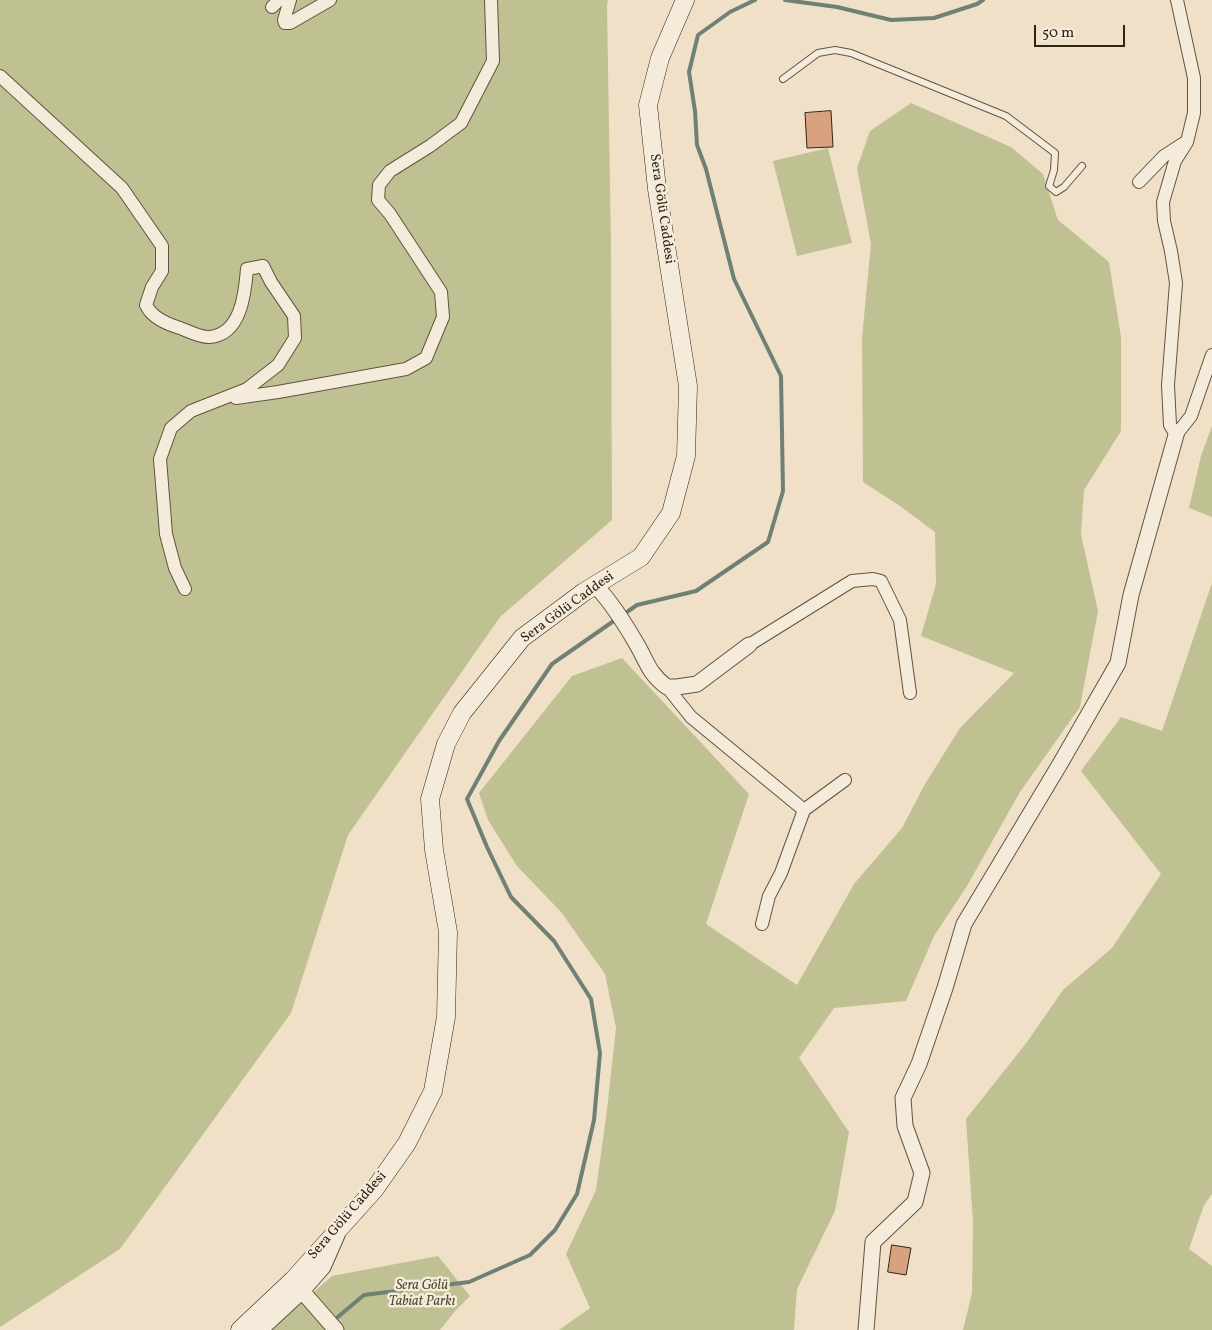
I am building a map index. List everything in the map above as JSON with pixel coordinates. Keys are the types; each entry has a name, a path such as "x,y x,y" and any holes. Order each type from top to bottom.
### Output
{"main road":[{"name":"Sera Gölü Caddesi","path":"240,1330 293,1280 374,1190 407,1143 433,1091 446,1017 448,932 434,850 430,799 446,744 462,713 522,638 596,585 641,557 671,513 686,456 688,386 657,189 648,105 660,58 685,0"}],"street":[{"path":"290,0 284,20 285,23 290,23 330,0"},
{"path":"214,401 278,392 406,369 426,358 443,317 441,292 390,214 378,200 379,185 390,171 430,146 461,123 493,61 490,0"},
{"path":"1176,436 1170,425 1168,385 1176,283 1164,220 1163,202 1175,161 1186,142 1194,113 1194,78 1178,0"},
{"path":"0,76 122,188 162,246 162,271 152,287 146,305 150,314 171,325 208,338 225,333 238,316 246,285 247,269 263,266 271,282 294,316 295,338 278,365 247,389 191,411 171,428 160,458 166,534 175,568 185,589"},
{"path":"1138,182 1164,156 1186,142"},
{"path":"866,1330 873,1242 915,1202 922,1172 905,1126 903,1098 919,1064 964,924 1118,663 1130,595 1176,436 1191,416 1212,355"},
{"path":"667,687 697,684 749,645 852,581 873,579 881,581 900,620 910,693"},
{"path":"596,585 610,601 638,645 649,669 667,687 691,717 804,810"},
{"path":"762,924 769,896 781,873 804,810 845,780"},
{"path":"260,1330 302,1291 323,1267 341,1226"},
{"path":"302,1291 336,1330"}],"lane":[{"path":"783,80 818,52 835,50 850,53 1006,116 1055,153 1054,170 1049,186 1056,192 1064,187 1082,166"}],"green space":[{"path":"0,0 608,0 612,520 500,617 348,835 291,1013 120,1249 0,1327"},
{"path":"911,103 1011,147 1043,174 1058,220 1109,262 1121,337 1121,431 1084,490 1081,534 1098,611 1080,707 1020,792 967,886 934,936 906,1001 834,1008 799,1058 849,1132 835,1211 797,1289 794,1330 559,1330 590,1308 566,1254 596,1190 616,1028 605,974 561,912 517,866 488,820 479,793 572,676 622,658 749,794 706,924 797,985 854,884 902,828 925,784 960,728 1014,673 921,636 936,584 935,532 863,482 862,338 871,244 857,168 870,131"},
{"path":"828,148 852,243 797,256 773,161"},
{"path":"1212,426 1212,517 1189,508 1201,456"},
{"path":"1212,583 1212,1194 1204,1205 1189,1249 1212,1266 1212,1330 963,1330 972,1293 973,1222 966,1119 1027,1042 1063,990 1112,948 1161,874 1081,771 1121,717 1162,731"},
{"name":"Sera Gölü Tabiat Parkı","path":"438,1256 470,1296 440,1330 270,1330 332,1276"}],"building":[{"path":"831,111 833,147 807,148 805,113"},
{"path":"892,1245 911,1248 906,1275 888,1272"}],"waterway":[{"path":"624,614 637,605 696,591 768,542 783,491 781,376 734,279 706,169 697,145 695,111 689,72 698,35 730,12 755,0"},
{"path":"785,0 837,7 891,20 934,18 977,4 983,0"},
{"path":"333,1321 364,1295 469,1282 530,1255 555,1230 577,1194 594,1120 600,1053 591,999 554,941 511,897 467,799 499,741 552,664 618,618"}]}
